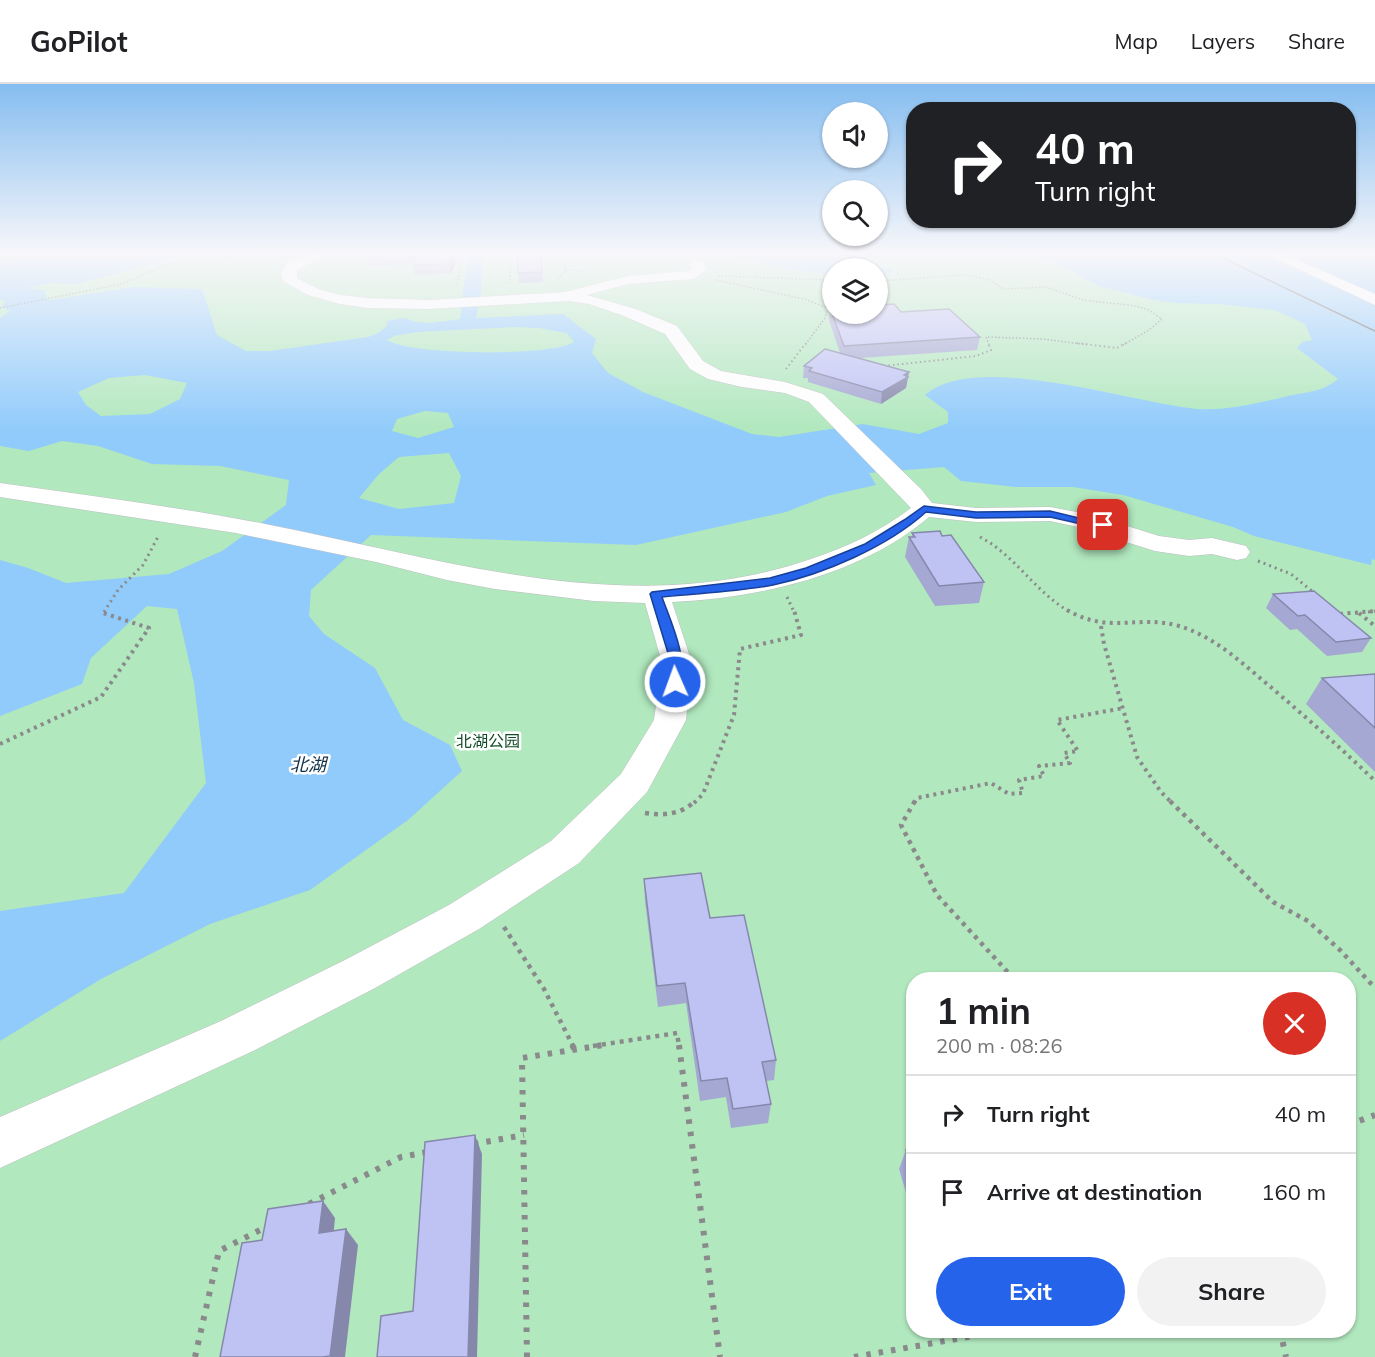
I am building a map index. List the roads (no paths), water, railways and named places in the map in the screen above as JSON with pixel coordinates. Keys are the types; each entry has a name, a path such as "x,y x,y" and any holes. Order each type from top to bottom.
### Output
{"main road":[{"path":"623,311 672,331 693,363 704,370 727,378 791,389 814,397 918,501 976,515 1050,514 1083,520 1155,543 1189,549 1212,546 1237,552"},
{"path":"0,490 171,514 393,557 445,572 587,594 656,594 771,582 810,570 868,546 908,523 918,501"},
{"path":"0,1143 237,1036 360,974 487,902 565,852 634,783 670,720 677,663 656,594"}],"water":[{"name":"北湖","path":"9,311 209,311 217,335 246,351 270,351 368,337 387,326 387,321 405,318 416,322 432,323 460,319 461,311 477,311 476,318 563,314 596,339 592,353 608,373 643,392 752,434 779,437 863,424 919,434 948,423 948,412 925,395 949,382 980,377 1016,378 1055,383 1197,409 1243,406 1320,389 1338,379 1297,348 1302,342 1312,340 1305,324 1278,311 1375,311 1375,560 1372,559 1371,565 1254,536 1233,527 1123,495 1073,487 1016,487 961,481 944,467 869,473 876,485 827,496 786,512 636,545 371,535 311,590 309,616 324,634 375,668 403,720 450,745 462,771 408,820 310,890 210,924 101,979 0,1041 0,911 124,893 206,783 194,683 177,609 147,606 91,658 82,684 0,716 0,560 66,583 169,574 222,551 286,505 289,480 220,466 152,464 98,446 62,441 29,451 0,446 0,318","holes":["513,327 539,328 567,333 574,342 560,347 538,350 480,352 422,349 387,340 394,336 418,332","145,375 187,383 180,399 150,414 101,416 86,405 78,392 109,378","425,411 448,413 454,427 418,438 392,431 397,419","449,453 461,476 454,503 399,509 359,498 379,474 399,457"]}],"tram line":[{"path":"1334,311 1375,331"}],"park label":[{"name":"北湖公园","path":"488,741"}]}
